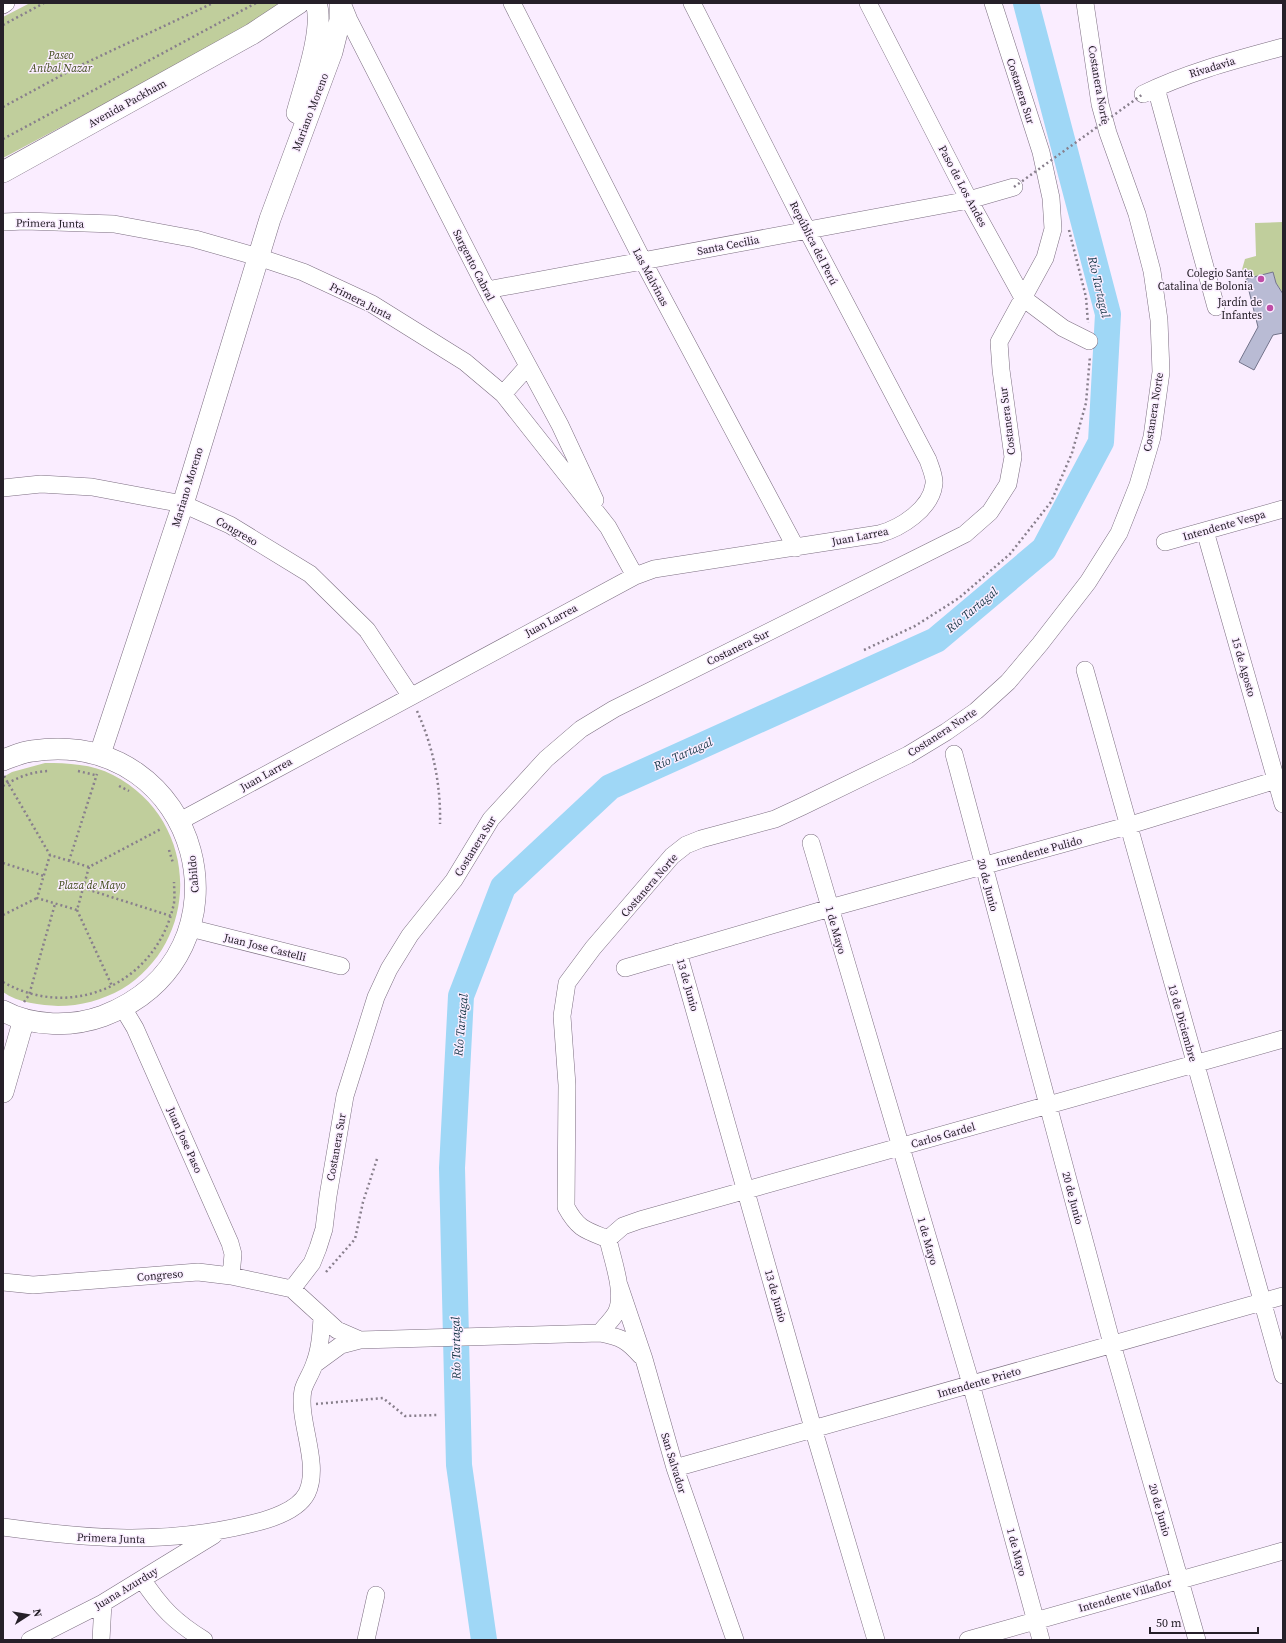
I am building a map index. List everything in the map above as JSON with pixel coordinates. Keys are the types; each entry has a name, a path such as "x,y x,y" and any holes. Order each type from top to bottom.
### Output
{"main road":[{"name":"Mariano Moreno","path":"270,218 332,52 340,20 341,3"},
{"name":"Mariano Moreno","path":"100,754 183,504 270,218 315,41 318,21 316,4"},
{"name":"Avenida Packham","path":"3,172 252,34 316,4"},
{"name":"Cabildo","path":"3,760 30,751 66,748 100,754 133,769 160,792 180,821 193,855 196,892 190,928 175,960 152,987 123,1008 92,1020 58,1024 10,1017"},
{"path":"3,1092 10,1017"}],"street":[{"name":"Sargento Cabral","path":"341,3 487,290 560,425 608,527"},
{"name":"Las Malvinas","path":"512,3 643,261 796,548"},
{"name":"República del Perú","path":"692,3 807,230 928,460 934,483"},
{"name":"Paso de Los Andes","path":"868,3 969,200 1024,298 1063,328 1090,341"},
{"name":"Costanera Sur","path":"292,1289 312,1263 324,1229 345,1096 376,997 410,935 454,880 491,819 546,759 581,729 614,709 965,534 990,512 1008,484 1013,457 1001,370 1000,342 1045,258 1053,229 1051,198 1041,152 993,3"},
{"name":"Costanera Norte","path":"608,1239 585,1230 574,1223 566,1207 566,1086 562,1016 567,983 593,948 672,856 686,845 701,839 775,819 908,755 946,732 976,711 1008,682 1088,582 1119,533 1138,485 1152,437 1161,372 1160,320 1152,271 1136,214 1108,133 1100,104 1085,3"},
{"name":"Rivadavia","path":"1150,91 1170,80 1216,65 1283,47"},
{"path":"1150,91 1216,307"},
{"name":"Santa Cecilia","path":"487,290 969,200 1014,187"},
{"name":"Primera Junta","path":"3,222 25,221 114,224 195,239 258,257 302,272 372,304 465,362 503,394 608,527 634,576"},
{"path":"503,394 528,366"},
{"name":"Juan Larrea","path":"180,821 634,576 654,568 796,548 893,530 911,518 927,502 934,483"},
{"name":"Congreso","path":"3,488 41,484 92,487 183,504 230,525 310,574 367,630 410,696"},
{"name":"Intendente Vespa","path":"1165,542 1283,509"},
{"name":"15 de Agosto","path":"1205,531 1280,779 1283,804"},
{"name":"13 de Diciembre","path":"1085,670 1127,826 1283,1375"},
{"name":"20 de Junio","path":"954,754 1112,1344 1197,1640"},
{"name":"Intendente Pulido","path":"625,968 830,908 1127,826 1280,779"},
{"name":"1 de Mayo","path":"811,842 971,1384 1041,1640"},
{"name":"Juan Jose Castelli","path":"190,928 341,966"},
{"name":"13 de Junio","path":"678,952 813,1428 876,1640"},
{"name":"Juan Jose Paso","path":"123,1008 135,1028 230,1243 233,1254 231,1276"},
{"name":"Carlos Gardel","path":"608,1239 624,1226 640,1220 746,1189 901,1148 1283,1040"},
{"path":"600,1333 616,1312 620,1302 619,1284 608,1239"},
{"name":"Congreso","path":"3,1282 33,1285 198,1272 231,1276 292,1289 310,1304 322,1318 337,1330 360,1340"},
{"name":"San Salvador","path":"619,1284 644,1359 675,1468 735,1640"},
{"name":"Intendente Prieto","path":"675,1468 1283,1296"},
{"path":"219,1532 268,1520 291,1509 307,1493 311,1471 303,1405 303,1390 315,1364 321,1337 322,1318"},
{"path":"315,1364 341,1345 360,1340 600,1333 621,1337 632,1345 644,1359"},
{"name":"Primera Junta","path":"3,1528 64,1536 133,1539 164,1538 219,1532"},
{"name":"Juana Azurduy","path":"30,1640 103,1603 219,1532"},
{"name":"Intendente Villaflor","path":"968,1640 1283,1551"},
{"path":"142,1579 157,1602 181,1626 204,1640"},
{"path":"366,1640 376,1595"},
{"path":"101,1640 103,1603"}],"path":[{"path":"3,25 44,3"},
{"path":"3,107 77,67 213,3"},
{"path":"3,139 256,3"},
{"path":"1014,187 1150,91"},
{"path":"1048,158 1051,166"},
{"path":"864,650 915,626 959,598 1010,554 1051,502 1072,453 1086,403 1090,364 1090,341 1086,297 1068,226"},
{"path":"410,696 424,726 435,764 441,800 440,824"},
{"path":"69,861 96,776 100,754"},
{"path":"3,786 42,771 50,770"},
{"path":"73,770 102,777"},
{"path":"3,774 50,855 89,867 160,829 180,821"},
{"path":"116,784 135,797"},
{"path":"157,824 164,834"},
{"path":"169,847 175,870"},
{"path":"37,898 50,855"},
{"path":"3,863 44,876"},
{"path":"89,867 77,910 123,1008"},
{"path":"3,982 29,995 64,999 96,993 124,980 148,959 165,932 174,902 174,878"},
{"path":"83,888 170,916"},
{"path":"3,915 37,898 77,910"},
{"path":"10,1017 29,995 55,904"},
{"path":"324,1274 355,1239 362,1202 377,1159"},
{"path":"303,1405 384,1398 405,1416 438,1415"}],"green space":[{"name":"Paseo Aníbal Nazar","path":"30,3 285,3 258,22 3,158 3,17"},
{"path":"1283,222 1283,293 1276,283 1273,272 1246,279 1241,273 1245,259 1256,256 1255,223"},
{"name":"Plaza de Mayo","path":"45,763 71,764 97,768 113,775 141,795 162,820 175,849 180,880 177,911 167,941 148,967 122,989 91,1002 75,1005 58,1006 30,1003 16,999 3,992 3,777 12,772"}],"building":[{"name":"Jardín de Infantes","path":"1273,272 1276,283 1283,294 1283,333 1273,335 1254,370 1239,362 1258,327 1246,279"}],"waterway":[{"name":"Río Tartagal","path":"484,1640 459,1465 452,1168 461,996 503,887 610,787 936,640 1044,549 1101,442 1108,314 1026,3"}],"place":[{"name":"Colegio Santa Catalina de Bolonia","path":"1261,279"},
{"name":"Jardín de Infantes","path":"1270,308"}]}
